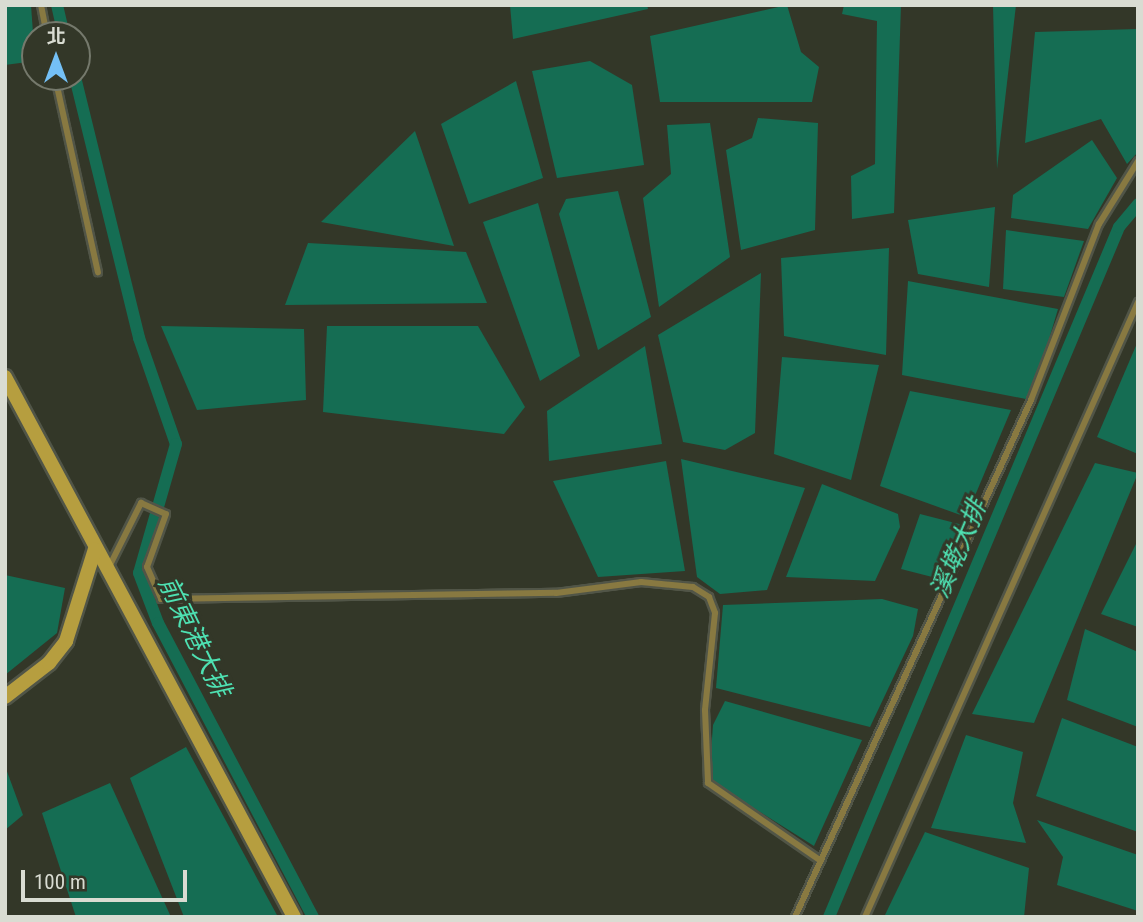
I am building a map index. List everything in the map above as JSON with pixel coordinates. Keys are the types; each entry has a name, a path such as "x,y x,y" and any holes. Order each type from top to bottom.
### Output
{"street":[{"path":"5,377 294,917"},
{"path":"5,696 49,663 66,640 95,549"}],"lane":[{"path":"58,91 98,272"},
{"path":"795,917 1031,400 1099,224 1138,161"},
{"path":"864,917 1138,302"},
{"path":"109,568 141,503 166,514 147,567 161,599 556,593 641,582 693,587 709,597 715,613 705,710 708,783 821,861"}],"shaded area":[{"path":"5,5 31,5 32,21 21,21 21,63 5,65"},
{"path":"510,5 647,5 648,9 513,39"},
{"path":"787,5 801,52 819,67 812,102 660,102 650,36"},
{"path":"844,5 901,5 894,213 852,219 851,176 875,164 877,21 842,14"},
{"path":"993,5 1016,5 997,169"},
{"path":"1138,29 1138,152 1127,164 1101,119 1025,143 1035,32"},
{"path":"590,61 632,85 644,165 557,178 532,71"},
{"path":"516,81 543,178 469,204 441,124"},
{"path":"758,118 818,123 815,230 741,250 726,150 752,138"},
{"path":"710,123 730,257 659,307 643,198 671,174 667,125"},
{"path":"415,131 454,246 321,222"},
{"path":"1092,140 1117,178 1088,229 1011,218 1013,195"},
{"path":"618,191 651,317 598,350 559,214 566,199"},
{"path":"538,203 580,356 540,381 483,222"},
{"path":"995,207 989,287 918,274 908,220"},
{"path":"1006,230 1084,241 1064,297 1003,289"},
{"path":"308,243 466,252 487,303 285,305"},
{"path":"889,248 886,355 784,336 781,258"},
{"path":"761,273 755,433 725,450 683,442 658,335"},
{"path":"908,281 1058,309 1031,400 902,375"},
{"path":"161,326 304,329 306,400 197,410"},
{"path":"327,326 478,326 525,407 504,434 323,412"},
{"path":"1138,341 1138,454 1097,437"},
{"path":"645,346 662,444 549,461 547,411"},
{"path":"782,357 879,365 851,480 774,454"},
{"path":"910,391 1011,410 966,517 880,486"},
{"path":"681,459 805,488 767,590 720,594 697,577"},
{"path":"666,461 685,571 598,577 553,481"},
{"path":"1095,463 1138,473 1034,723 972,714"},
{"path":"822,484 898,514 900,527 875,581 786,577"},
{"path":"920,514 963,525 944,580 901,569"},
{"path":"1138,540 1138,627 1101,614"},
{"path":"5,575 65,588 57,633 5,675"},
{"path":"882,599 918,609 913,636 870,727 716,688 723,605"},
{"path":"1085,629 1138,652 1138,727 1067,700"},
{"path":"725,701 862,740 814,846 709,780 713,725"},
{"path":"1062,718 1138,747 1138,832 1036,796"},
{"path":"966,735 1023,752 1013,803 1026,843 931,828"},
{"path":"186,747 278,917 184,917 130,778"},
{"path":"5,766 23,815 5,830"},
{"path":"110,783 171,917 76,917 42,813"},
{"path":"1037,820 1138,855 1138,911 1057,885 1063,857"},
{"path":"925,832 1029,868 1024,917 884,917"}],"waterway":[{"name":"前東港大排","path":"57,5 61,21"},
{"name":"前東港大排","path":"78,91 139,338 176,444 139,573 158,623 313,917"},
{"name":"溪墘大排","path":"829,917 1119,227 1138,204"}]}
